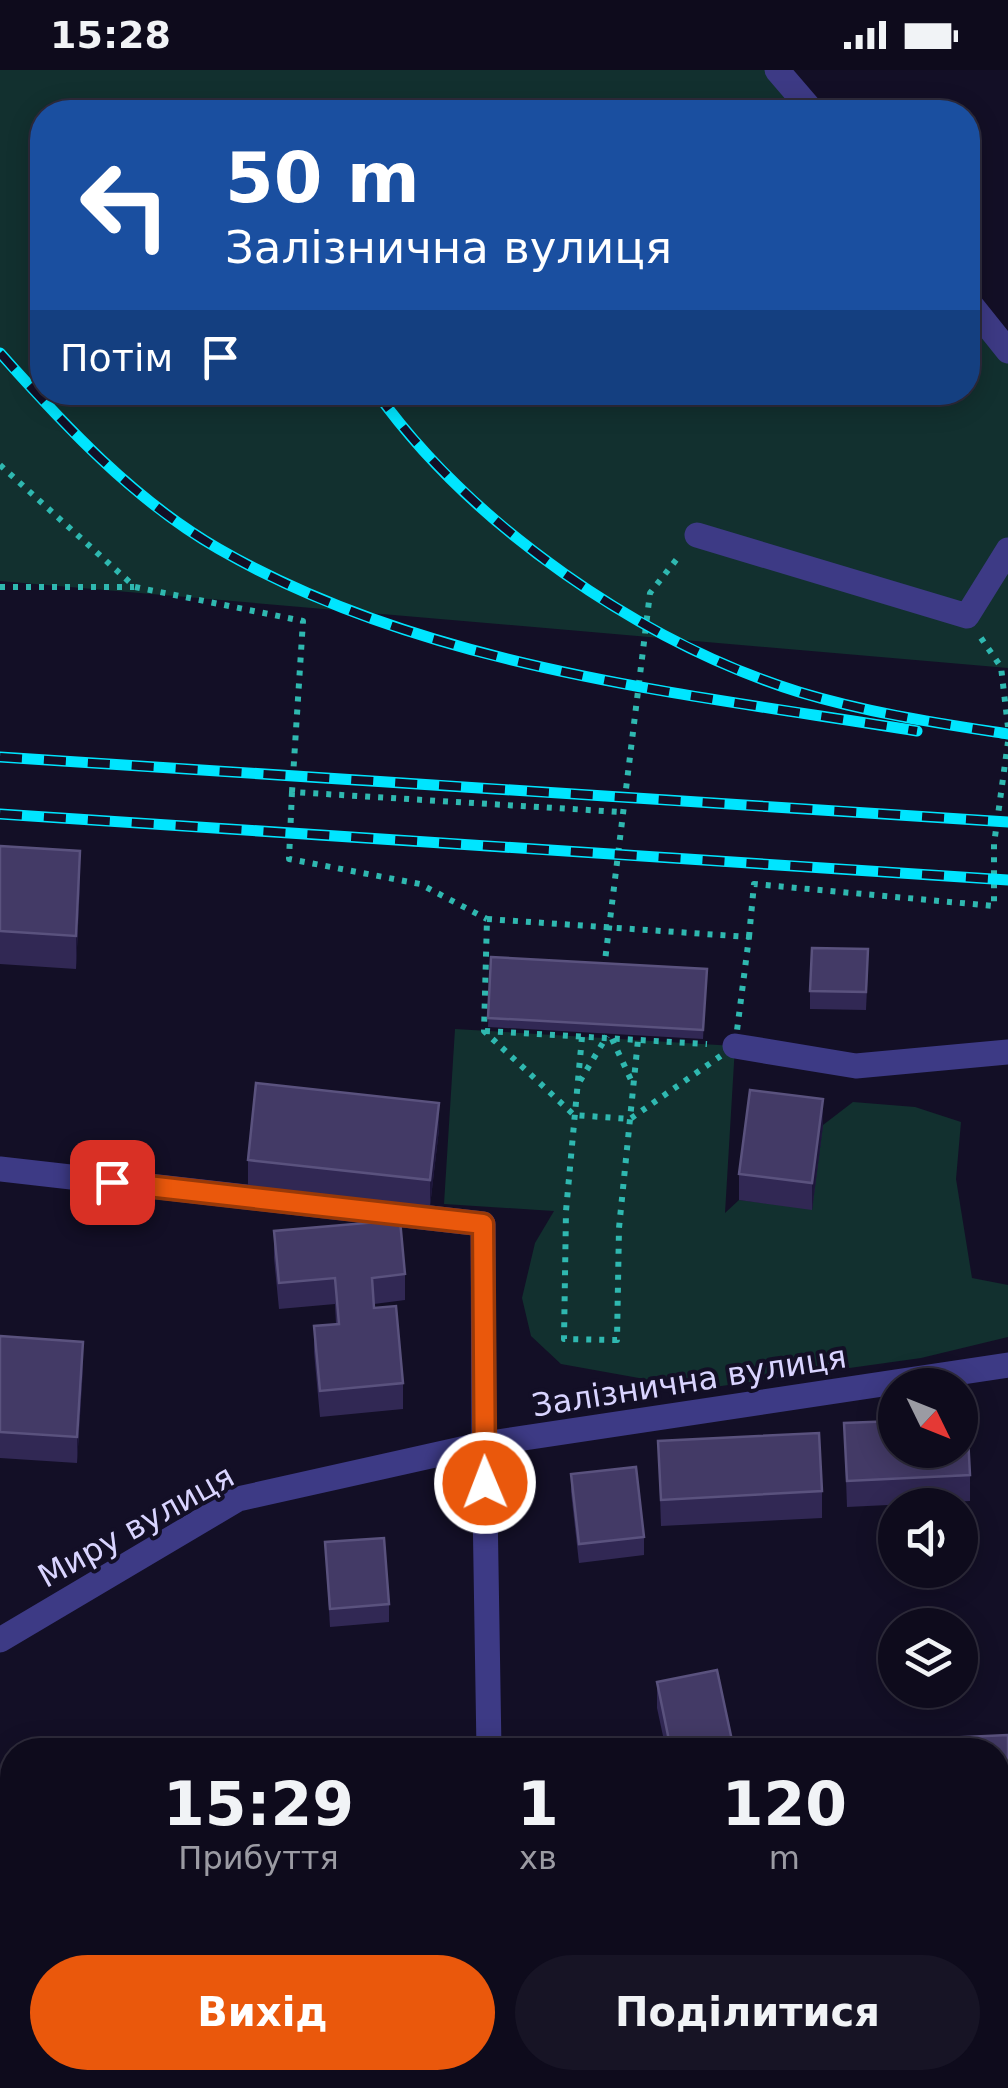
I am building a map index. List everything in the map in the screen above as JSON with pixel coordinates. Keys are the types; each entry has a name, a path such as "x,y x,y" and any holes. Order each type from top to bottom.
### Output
{"street":[{"path":"777,70 803,100"},
{"path":"980,316 1008,351"},
{"path":"696,535 967,616 1008,550"},
{"path":"734,1046 856,1066 1008,1052"},
{"name":"Залізнична вулиця","path":"0,1169 483,1224 484,1444 1008,1365"},
{"path":"484,1444 489,1738"},
{"name":"Миру вулиця","path":"0,1640 238,1499 484,1444"}],"path":[{"path":"0,465 135,588"},
{"path":"604,973 650,592 696,535"},
{"path":"0,587 135,588 303,622 289,858 420,884 487,919 749,937"},
{"path":"967,616 1000,667 1008,727"},
{"path":"487,919 484,1031 574,1115 630,1119 734,1046 754,884 994,906 994,844 1008,742"},
{"path":"292,792 621,812"},
{"path":"484,1031 734,1046"},
{"path":"582,1037 574,1115 564,1339 617,1340 619,1228 638,1040"},
{"path":"609,1039 633,1084"},
{"path":"577,1087 609,1039"}],"green space":[{"path":"0,70 777,70 803,100 30,100 30,405 980,405 980,316 1008,351 1008,668 0,581"},
{"path":"455,1029 735,1046 725,1213 739,1200 812,1209 823,1125 853,1102 915,1107 961,1122 956,1179 972,1278 1008,1285 1008,1337 921,1358 700,1389 561,1364 531,1336 522,1298 535,1243 554,1211 444,1204"}],"building":[{"path":"0,846 80,851 76,936 0,931"},
{"path":"812,948 868,949 866,992 810,991"},
{"path":"491,957 707,969 703,1030 488,1018"},
{"path":"256,1083 439,1103 430,1180 248,1160"},
{"path":"750,1090 823,1099 812,1183 739,1174"},
{"path":"400,1220 405,1274 372,1278 374,1308 396,1306 403,1383 320,1391 314,1326 339,1324 335,1278 279,1283 274,1231"},
{"path":"0,1336 83,1342 77,1437 0,1432"},
{"path":"878,1422 878,1468 970,1468 970,1475 847,1481 844,1423"},
{"path":"819,1433 822,1491 661,1500 658,1441"},
{"path":"636,1467 644,1537 579,1544 571,1474"},
{"path":"384,1538 389,1604 330,1609 325,1542"},
{"path":"717,1670 731,1738 669,1738 657,1682"},
{"path":"1008,1735 1008,1738 944,1738"}],"railway":[{"path":"0,353 30,385"},
{"path":"48,405 130,485 188,530 299,590 383,623 559,671 917,731"},
{"path":"386,405 461,489 511,533 621,611 680,643 740,671 799,692 903,717 1008,734"},
{"path":"0,757 1008,822"},
{"path":"0,814 1008,880"}],"route":[{"path":"112,1182 483,1224 485,1483"}]}
